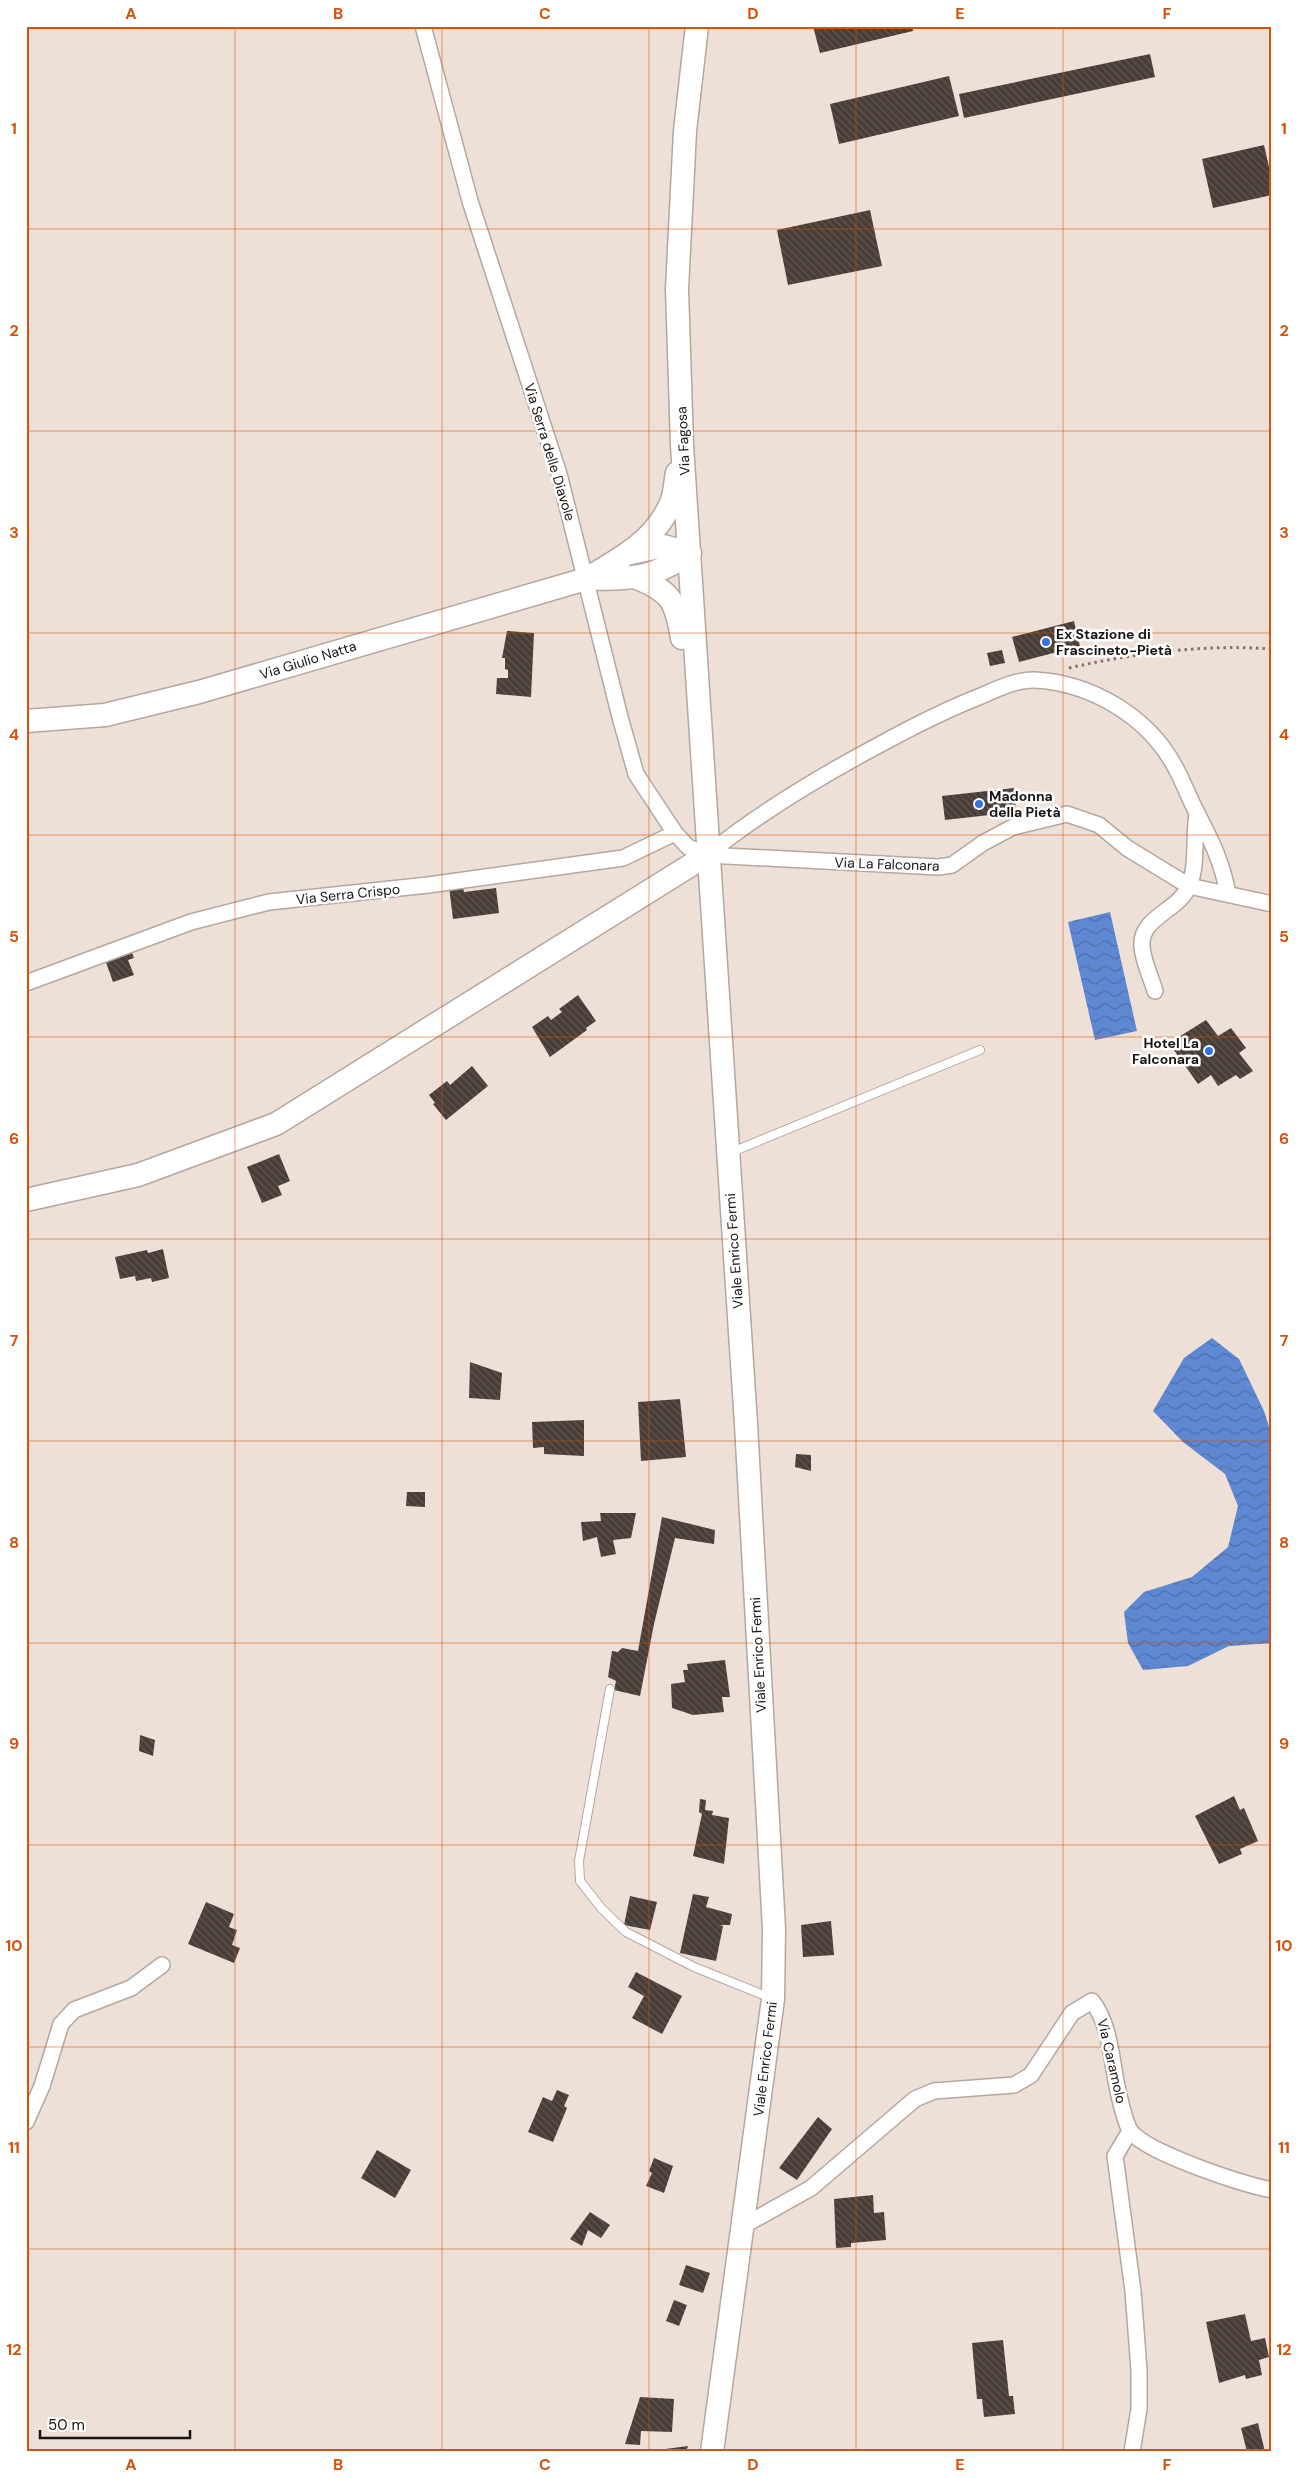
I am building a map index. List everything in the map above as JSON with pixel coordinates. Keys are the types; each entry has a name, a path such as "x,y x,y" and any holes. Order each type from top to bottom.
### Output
{"main road":[{"name":"Via Fagosa","path":"697,26 685,131 677,289 682,445 707,855"},
{"path":"586,579 631,553 657,527 672,502 682,445"},
{"path":"631,553 663,546 690,553"},
{"path":"586,579 637,578 665,570 690,553"},
{"path":"637,578 659,587 677,608 683,642 696,680"},
{"name":"Via Giulio Natta","path":"26,721 105,714 199,692 586,579"},
{"path":"26,1200 138,1175 276,1124 707,855"},
{"name":"Viale Enrico Fermi","path":"707,855 746,1424 773,1909 773,1999 712,2452"}],"street":[{"name":"Via Serra delle Diavole","path":"423,26 470,201 559,474 636,774 675,833 688,847 707,855"},
{"path":"707,855 742,826 844,764 946,709 1004,686 1033,680 1064,684 1092,693 1128,712 1154,737 1174,765 1197,814 1209,834 1223,867 1228,894"},
{"name":"Via La Falconara","path":"707,855 939,867 952,866 983,843 1013,828 1067,814 1099,824 1128,848 1189,886 1272,904"},
{"path":"1155,991 1142,946 1148,924 1176,904 1189,886 1195,868 1194,834 1197,814"},
{"name":"Via Serra Crispo","path":"26,983 191,922 270,902 418,886 623,858 675,833"},
{"path":"26,2122 42,2086 61,2024 74,2010 131,1988 162,1965"},
{"name":"Via Caramolo","path":"743,2226 811,2188 915,2099 934,2091 1014,2085 1031,2075 1072,2013 1092,2001 1100,2012 1108,2034 1117,2086 1130,2131"},
{"path":"1132,2452 1139,2409 1139,2370 1133,2291 1115,2156 1130,2131 1150,2148 1250,2186 1272,2190"}],"lane":[{"path":"727,1154 980,1050"},
{"path":"610,1689 579,1861 580,1880 602,1909 626,1932 694,1967 773,1999"}],"path":[{"path":"1033,680 1082,665 1183,650 1236,646 1272,649"}],"water":[{"path":"1110,912 1137,1031 1095,1040 1068,922"},
{"path":"1212,1338 1239,1359 1264,1411 1272,1436 1272,1643 1229,1646 1188,1666 1143,1670 1128,1643 1124,1612 1144,1592 1192,1577 1228,1547 1238,1506 1225,1474 1183,1442 1153,1411 1184,1358"}],"building":[{"path":"813,26 912,26 913,31 820,53"},
{"path":"1150,54 1155,77 964,118 959,94"},
{"path":"949,76 959,116 839,144 830,104"},
{"path":"1264,145 1272,180 1272,195 1213,208 1202,159"},
{"path":"870,210 882,266 788,285 777,230"},
{"name":"Ex Stazione di Frascineto-Pietà","path":"1074,621 1080,646 1019,662 1012,637"},
{"path":"507,631 534,633 531,697 496,694 497,678 508,678 508,670 505,669 505,658 502,658"},
{"path":"1002,650 1005,663 990,666 987,653"},
{"name":"Madonna della Pietà","path":"1014,788 1016,812 945,820 942,796"},
{"path":"463,885 464,892 496,888 499,913 453,919 449,887"},
{"path":"129,945 134,958 128,960 134,975 113,982 103,954"},
{"path":"578,995 596,1021 586,1028 587,1030 550,1057 532,1027 548,1016 551,1020 562,1012 559,1009"},
{"name":"Hotel La Falconara","path":"1206,1020 1218,1036 1231,1028 1246,1048 1239,1053 1253,1071 1240,1079 1236,1075 1218,1086 1211,1075 1198,1084 1169,1043"},
{"path":"472,1066 488,1086 446,1120 433,1104 435,1103 429,1095 447,1081 450,1085"},
{"path":"279,1154 290,1181 278,1186 282,1195 262,1203 247,1167"},
{"path":"163,1249 169,1278 152,1282 151,1278 136,1281 135,1276 120,1279 115,1257 147,1250 148,1253"},
{"path":"470,1362 502,1373 500,1400 469,1398"},
{"path":"680,1399 686,1457 641,1461 638,1402"},
{"path":"584,1420 584,1456 544,1454 544,1447 533,1448 532,1422"},
{"path":"796,1454 811,1455 811,1471 795,1467"},
{"path":"407,1492 425,1492 425,1507 406,1506"},
{"path":"600,1513 636,1513 631,1538 613,1540 616,1554 601,1557 597,1537 583,1541 581,1522 601,1521"},
{"path":"662,1517 715,1530 714,1544 675,1538 654,1624 640,1696 614,1690 616,1681 608,1677 612,1651 618,1652 622,1648 638,1651"},
{"path":"725,1660 730,1697 722,1697 724,1712 693,1715 672,1708 671,1684 685,1682 683,1670 688,1670 687,1664"},
{"path":"140,1735 155,1740 153,1756 139,1751"},
{"path":"1234,1796 1240,1810 1244,1808 1258,1841 1240,1849 1242,1854 1219,1864 1195,1816"},
{"path":"700,1799 706,1800 705,1810 713,1811 712,1815 729,1818 724,1864 693,1856 702,1814 699,1812"},
{"path":"693,1894 709,1897 706,1907 732,1914 730,1925 719,1925 723,1926 716,1961 680,1953"},
{"path":"630,1896 657,1902 650,1930 624,1925"},
{"path":"206,1902 234,1914 229,1927 237,1930 232,1945 240,1948 234,1963 188,1944"},
{"path":"831,1921 834,1955 803,1957 801,1925"},
{"path":"636,1972 682,1996 662,2034 632,2018 644,1996 628,1987"},
{"path":"557,2090 569,2095 564,2106 567,2108 553,2142 528,2132 543,2097 552,2101"},
{"path":"818,2117 832,2129 797,2180 779,2168"},
{"path":"377,2150 411,2170 395,2198 361,2178"},
{"path":"654,2158 673,2166 664,2193 646,2186 652,2173 649,2171"},
{"path":"873,2195 874,2213 884,2212 886,2240 851,2243 851,2247 836,2248 834,2199"},
{"path":"590,2212 610,2225 601,2238 588,2230 582,2246 570,2239"},
{"path":"686,2265 710,2273 703,2293 679,2285"},
{"path":"674,2300 687,2305 679,2326 666,2321"},
{"path":"1245,2314 1251,2341 1265,2338 1269,2357 1259,2360 1262,2375 1246,2379 1245,2375 1219,2383 1206,2322"},
{"path":"1003,2340 1009,2396 1013,2396 1015,2414 984,2417 982,2399 977,2399 972,2343"},
{"path":"640,2397 674,2399 672,2432 641,2431 640,2445 625,2444"},
{"path":"1258,2423 1265,2452 1247,2452 1241,2428"},
{"path":"688,2446 686,2452 650,2452 650,2451"}],"place":[{"name":"Ex Stazione di Frascineto-Pietà","path":"1046,642"},
{"name":"Madonna della Pietà","path":"979,804"},
{"name":"Hotel La Falconara","path":"1209,1051"}]}
